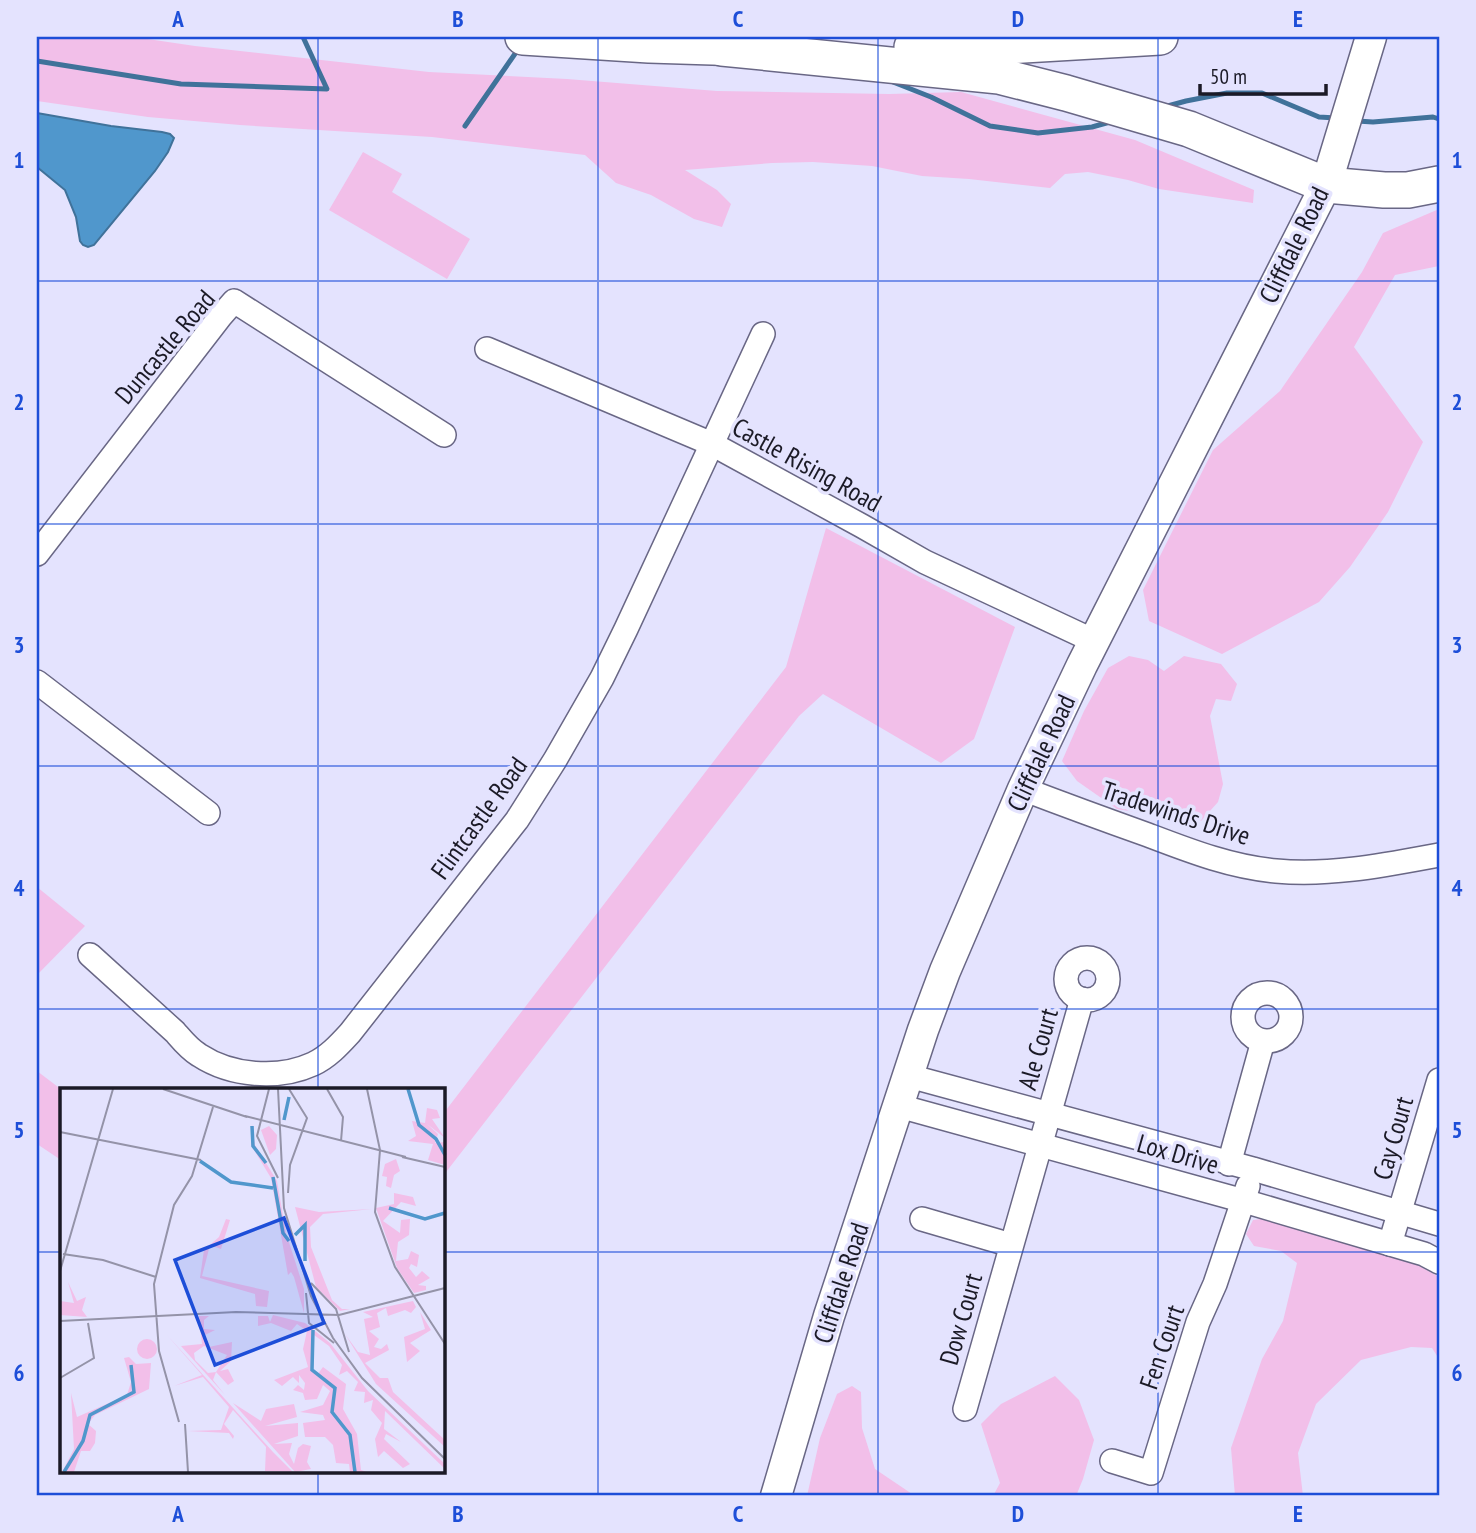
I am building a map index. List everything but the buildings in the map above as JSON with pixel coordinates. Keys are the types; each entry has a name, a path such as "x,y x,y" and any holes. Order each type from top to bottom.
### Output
{"highway":[{"path":"523,37 722,48 999,76 1189,129 1326,185 1408,190 1439,184"},
{"path":"722,48 1007,46 1160,37"}],"main road":[{"name":"Cliffdale Road","path":"776,1496 829,1316 945,971 1023,789 1094,641 1326,185 1371,37"}],"street":[{"name":"Duncastle Road","path":"37,554 234,301 444,435"},
{"name":"Flintcastle Road","path":"90,955 198,1055 214,1063 235,1070 270,1074 315,1064 334,1050 516,820 555,760 626,629 762,334"},
{"name":"Castle Rising Road","path":"487,349 712,444 925,562 1094,641"},
{"path":"37,682 208,813"},
{"name":"Tradewinds Drive","path":"1023,789 1208,857 1241,866 1311,873 1345,871 1439,855"},
{"name":"Ale Court","path":"1040,1144 1082,999"},
{"path":"1229,1164 1263,1041"},
{"name":"Lox Drive","path":"909,1076 1253,1169 1439,1224"},
{"name":"Cay Court","path":"1390,1244 1439,1080"},
{"name":"Lox Drive","path":"899,1107 1244,1201 1424,1254 1439,1262"},
{"name":"Dow Court","path":"965,1409 1040,1144"},
{"path":"1244,1201 1253,1169"},
{"name":"Fen Court","path":"1112,1461 1151,1473 1198,1322 1215,1284 1244,1201"},
{"name":"Dow Court","path":"922,1219 1011,1245"}],"shaded area":[{"path":"37,37 134,37 429,72 717,91 889,94 961,92 1135,140 1254,190 1253,203 1159,189 1088,172 1065,174 1050,188 922,176 872,166 813,162 685,170 717,190 731,204 722,227 694,219 651,195 616,183 585,155 432,137 148,117 37,101"},
{"path":"363,152 402,174 392,192 470,239 447,279 329,210"},
{"path":"1439,209 1439,266 1395,275 1354,347 1423,442 1388,512 1350,567 1319,602 1222,654 1149,621 1143,590 1213,450 1280,391 1362,272 1383,233"},
{"path":"826,528 1015,627 974,739 941,763 823,694 799,716 444,1175 444,1113 786,667"},
{"path":"1129,656 1148,660 1164,671 1184,656 1221,664 1237,684 1231,701 1216,699 1210,716 1223,784 1218,802 1201,821 1117,809 1077,781 1062,761 1084,711 1108,668"},
{"path":"37,887 85,926 37,975"},
{"path":"37,1071 60,1088 60,1159 37,1144"},
{"path":"1275,1217 1407,1259 1439,1277 1439,1359 1432,1348 1411,1347 1361,1360 1316,1404 1298,1453 1303,1496 1235,1496 1231,1448 1262,1359 1283,1321 1297,1263 1281,1251 1254,1246 1246,1234 1253,1220"},
{"path":"1055,1376 1079,1400 1094,1440 1076,1496 993,1496 1000,1483 981,1424 1001,1404"},
{"path":"852,1386 861,1392 862,1428 875,1469 915,1496 807,1496 820,1438 837,1394"}],"water":[{"path":"37,113 162,132 174,138 155,171 94,245 88,247 80,241 76,217 65,190 37,167"}],"waterway":[{"path":"37,61 181,84 327,89 303,37"},
{"path":"465,126 519,48"},
{"path":"893,82 990,126 1038,133 1092,127 1110,122"},
{"path":"1164,107 1227,93 1262,93 1319,117 1336,118"},
{"path":"1357,121 1433,117 1439,119"}]}
